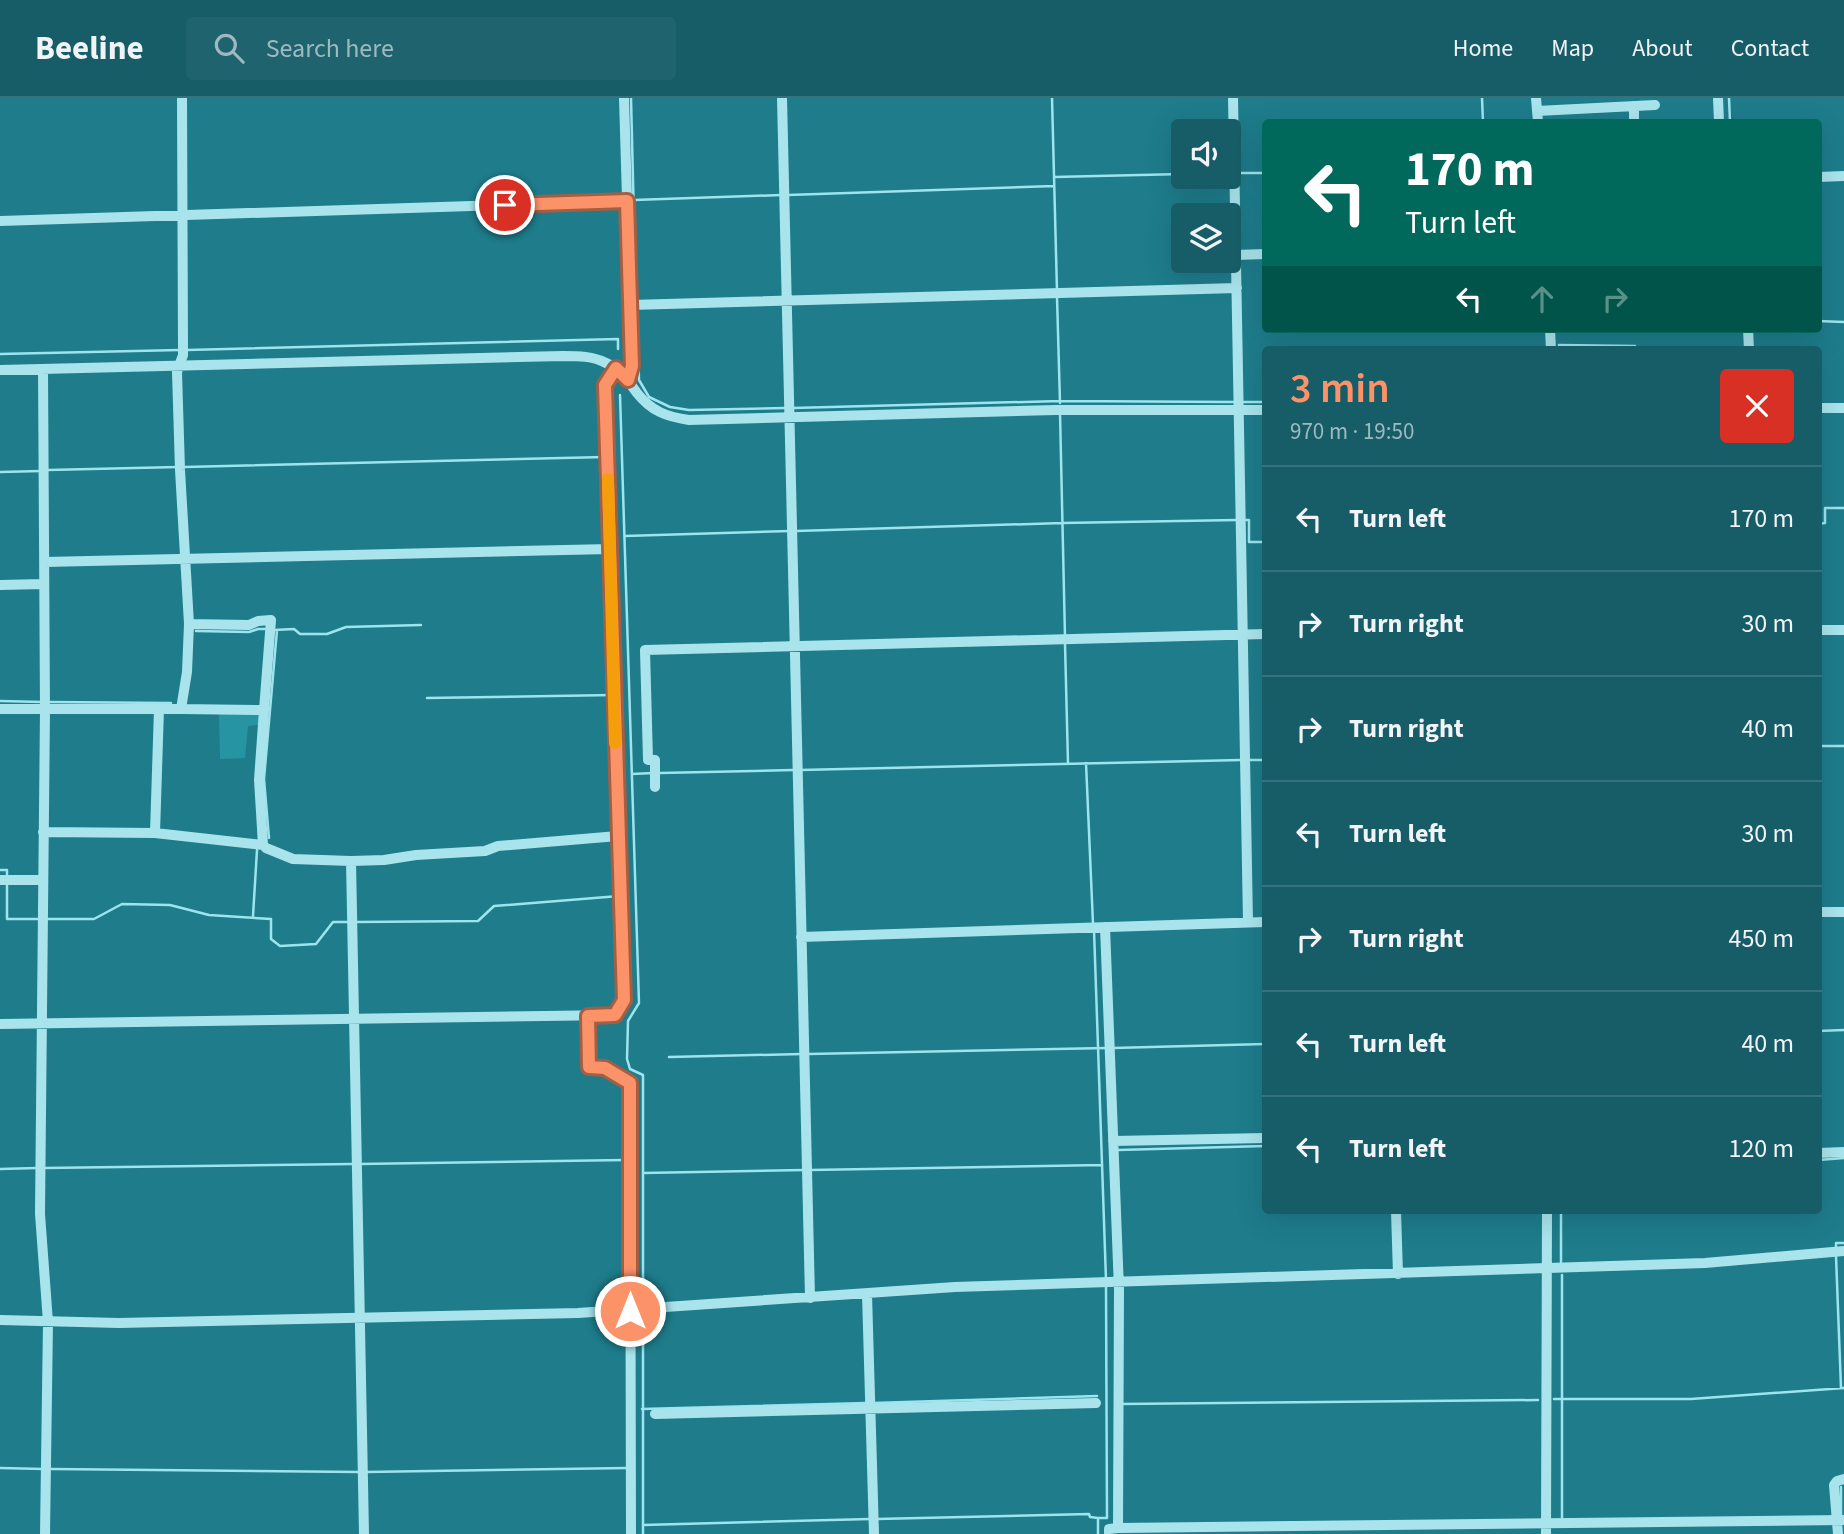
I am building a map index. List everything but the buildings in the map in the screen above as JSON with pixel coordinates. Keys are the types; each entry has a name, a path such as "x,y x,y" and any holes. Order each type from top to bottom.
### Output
{"street":[{"path":"181,709 187,672 189,624 177,372 182,355 182,98"},
{"path":"0,1024 615,1015 624,1000 605,385 632,366 635,305 627,201 624,98"},
{"path":"782,98 810,1298"},
{"path":"1233,98 1235,203"},
{"path":"1536,98 1537,117 1655,104"},
{"path":"1718,98 1720,119"},
{"path":"1634,106 1634,119"},
{"path":"1822,177 1844,176"},
{"path":"0,220 627,201"},
{"path":"1241,254 1262,254"},
{"path":"1237,273 1248,922"},
{"path":"635,305 1237,288"},
{"path":"0,370 43,369 182,355 563,356 586,357 606,362 622,374 645,403 656,411 670,417 689,420 789,410 1060,410 1239,405 1262,409"},
{"path":"43,369 45,705 40,1214 48,1322 45,1534"},
{"path":"1822,408 1844,408"},
{"path":"44,562 610,549"},
{"path":"0,584 44,584"},
{"path":"189,624 248,625 271,620 260,780 263,845"},
{"path":"1822,630 1844,630"},
{"path":"655,779 655,760 649,760 645,650 1262,634"},
{"path":"0,709 45,705 264,710"},
{"path":"155,833 159,709"},
{"path":"44,832 155,833 263,845 293,859 351,861 485,851 498,846 618,836"},
{"path":"351,861 363,1534"},
{"path":"5,880 43,880"},
{"path":"1822,912 1844,912"},
{"path":"801,936 1262,922"},
{"path":"1097,927 1110,1048 1113,1147 1110,1282 1119,1404 1113,1531 1546,1529 1563,1524 1840,1521"},
{"path":"588,1016 589,1067 605,1068 630,1083 630,1159 638,1310 631,1534"},
{"path":"1113,1147 1262,1138"},
{"path":"1822,1153 1844,1152"},
{"path":"1396,1214 1398,1274"},
{"path":"1546,1529 1547,1214"},
{"path":"0,1320 119,1323 638,1310 955,1287 1705,1263 1839,1252"},
{"path":"867,1294 873,1524"},
{"path":"655,1414 870,1404 1096,1403"},
{"path":"1838,1534 1840,1521 1834,1485 1837,1480 1844,1479"}],"shaded area":[{"path":"219,714 261,714 259,725 248,726 245,758 220,759"}],"waterway":[{"path":"631,98 636,302"},
{"path":"1052,98 1057,291"},
{"path":"1482,98 1483,119"},
{"path":"1729,98 1730,119"},
{"path":"1241,173 1262,173"},
{"path":"1054,177 1171,174"},
{"path":"788,195 1054,186"},
{"path":"634,200 781,195"},
{"path":"1057,297 1060,403"},
{"path":"637,308 639,380 649,397 670,407 689,410 786,408"},
{"path":"1822,321 1844,322"},
{"path":"187,350 618,339 618,349"},
{"path":"1559,346 1635,346"},
{"path":"0,354 180,350"},
{"path":"620,395 639,1003 628,1021 627,1059 630,1069 643,1075 643,1307"},
{"path":"793,408 1060,401 1234,402"},
{"path":"1241,402 1262,402"},
{"path":"1060,413 1065,637"},
{"path":"185,467 605,457"},
{"path":"48,470 178,467"},
{"path":"0,472 41,471"},
{"path":"1822,523 1825,523 1825,508 1844,508"},
{"path":"796,531 1237,520"},
{"path":"1244,520 1249,520 1249,542 1262,542"},
{"path":"625,536 790,531"},
{"path":"274,630 294,629 300,634 327,634 346,627 421,625"},
{"path":"196,631 249,632 267,629"},
{"path":"269,838 264,779 277,630"},
{"path":"1065,644 1068,763"},
{"path":"427,698 613,695"},
{"path":"0,701 42,702"},
{"path":"49,702 171,703"},
{"path":"1822,746 1844,746"},
{"path":"800,770 1241,760"},
{"path":"1248,760 1262,760"},
{"path":"1086,763 1093,924"},
{"path":"660,773 793,770"},
{"path":"632,774 653,773"},
{"path":"253,916 257,850"},
{"path":"0,870 7,870 7,876"},
{"path":"7,883 7,919 41,919"},
{"path":"356,922 478,921 494,906 619,896"},
{"path":"47,919 94,919 122,904 170,905 209,915 271,919 271,939 280,946 316,944 333,922 349,922"},
{"path":"1094,930 1106,1280"},
{"path":"1822,1031 1844,1030"},
{"path":"1113,1048 1262,1044"},
{"path":"809,1054 1107,1048"},
{"path":"669,1057 802,1054"},
{"path":"1118,1150 1262,1146"},
{"path":"1822,1160 1844,1158"},
{"path":"359,1164 625,1160"},
{"path":"44,1168 352,1164"},
{"path":"810,1170 1101,1165"},
{"path":"0,1169 37,1168"},
{"path":"643,1173 804,1170"},
{"path":"1561,1214 1561,1263"},
{"path":"1836,1249 1836,1243 1844,1243"},
{"path":"1836,1256 1841,1388"},
{"path":"1562,1275 1562,1520"},
{"path":"1098,1534 1098,1518 1107,1518 1106,1287"},
{"path":"643,1313 643,1534"},
{"path":"1554,1399 1691,1399 1844,1388"},
{"path":"873,1403 1097,1396"},
{"path":"1121,1404 1538,1400"},
{"path":"642,1409 866,1403"},
{"path":"0,1468 44,1469"},
{"path":"366,1472 628,1468"},
{"path":"51,1469 359,1472"},
{"path":"1841,1487 1841,1515"},
{"path":"877,1519 1089,1514 1090,1517 1098,1518"},
{"path":"643,1525 870,1519"}],"slow traffic":[{"path":"608,479 615,743"}],"route":[{"path":"505,205 627,201 632,366 628,380 616,368 605,385 624,1000 615,1015 588,1016 589,1067 605,1068 630,1083 630,1311"}]}
